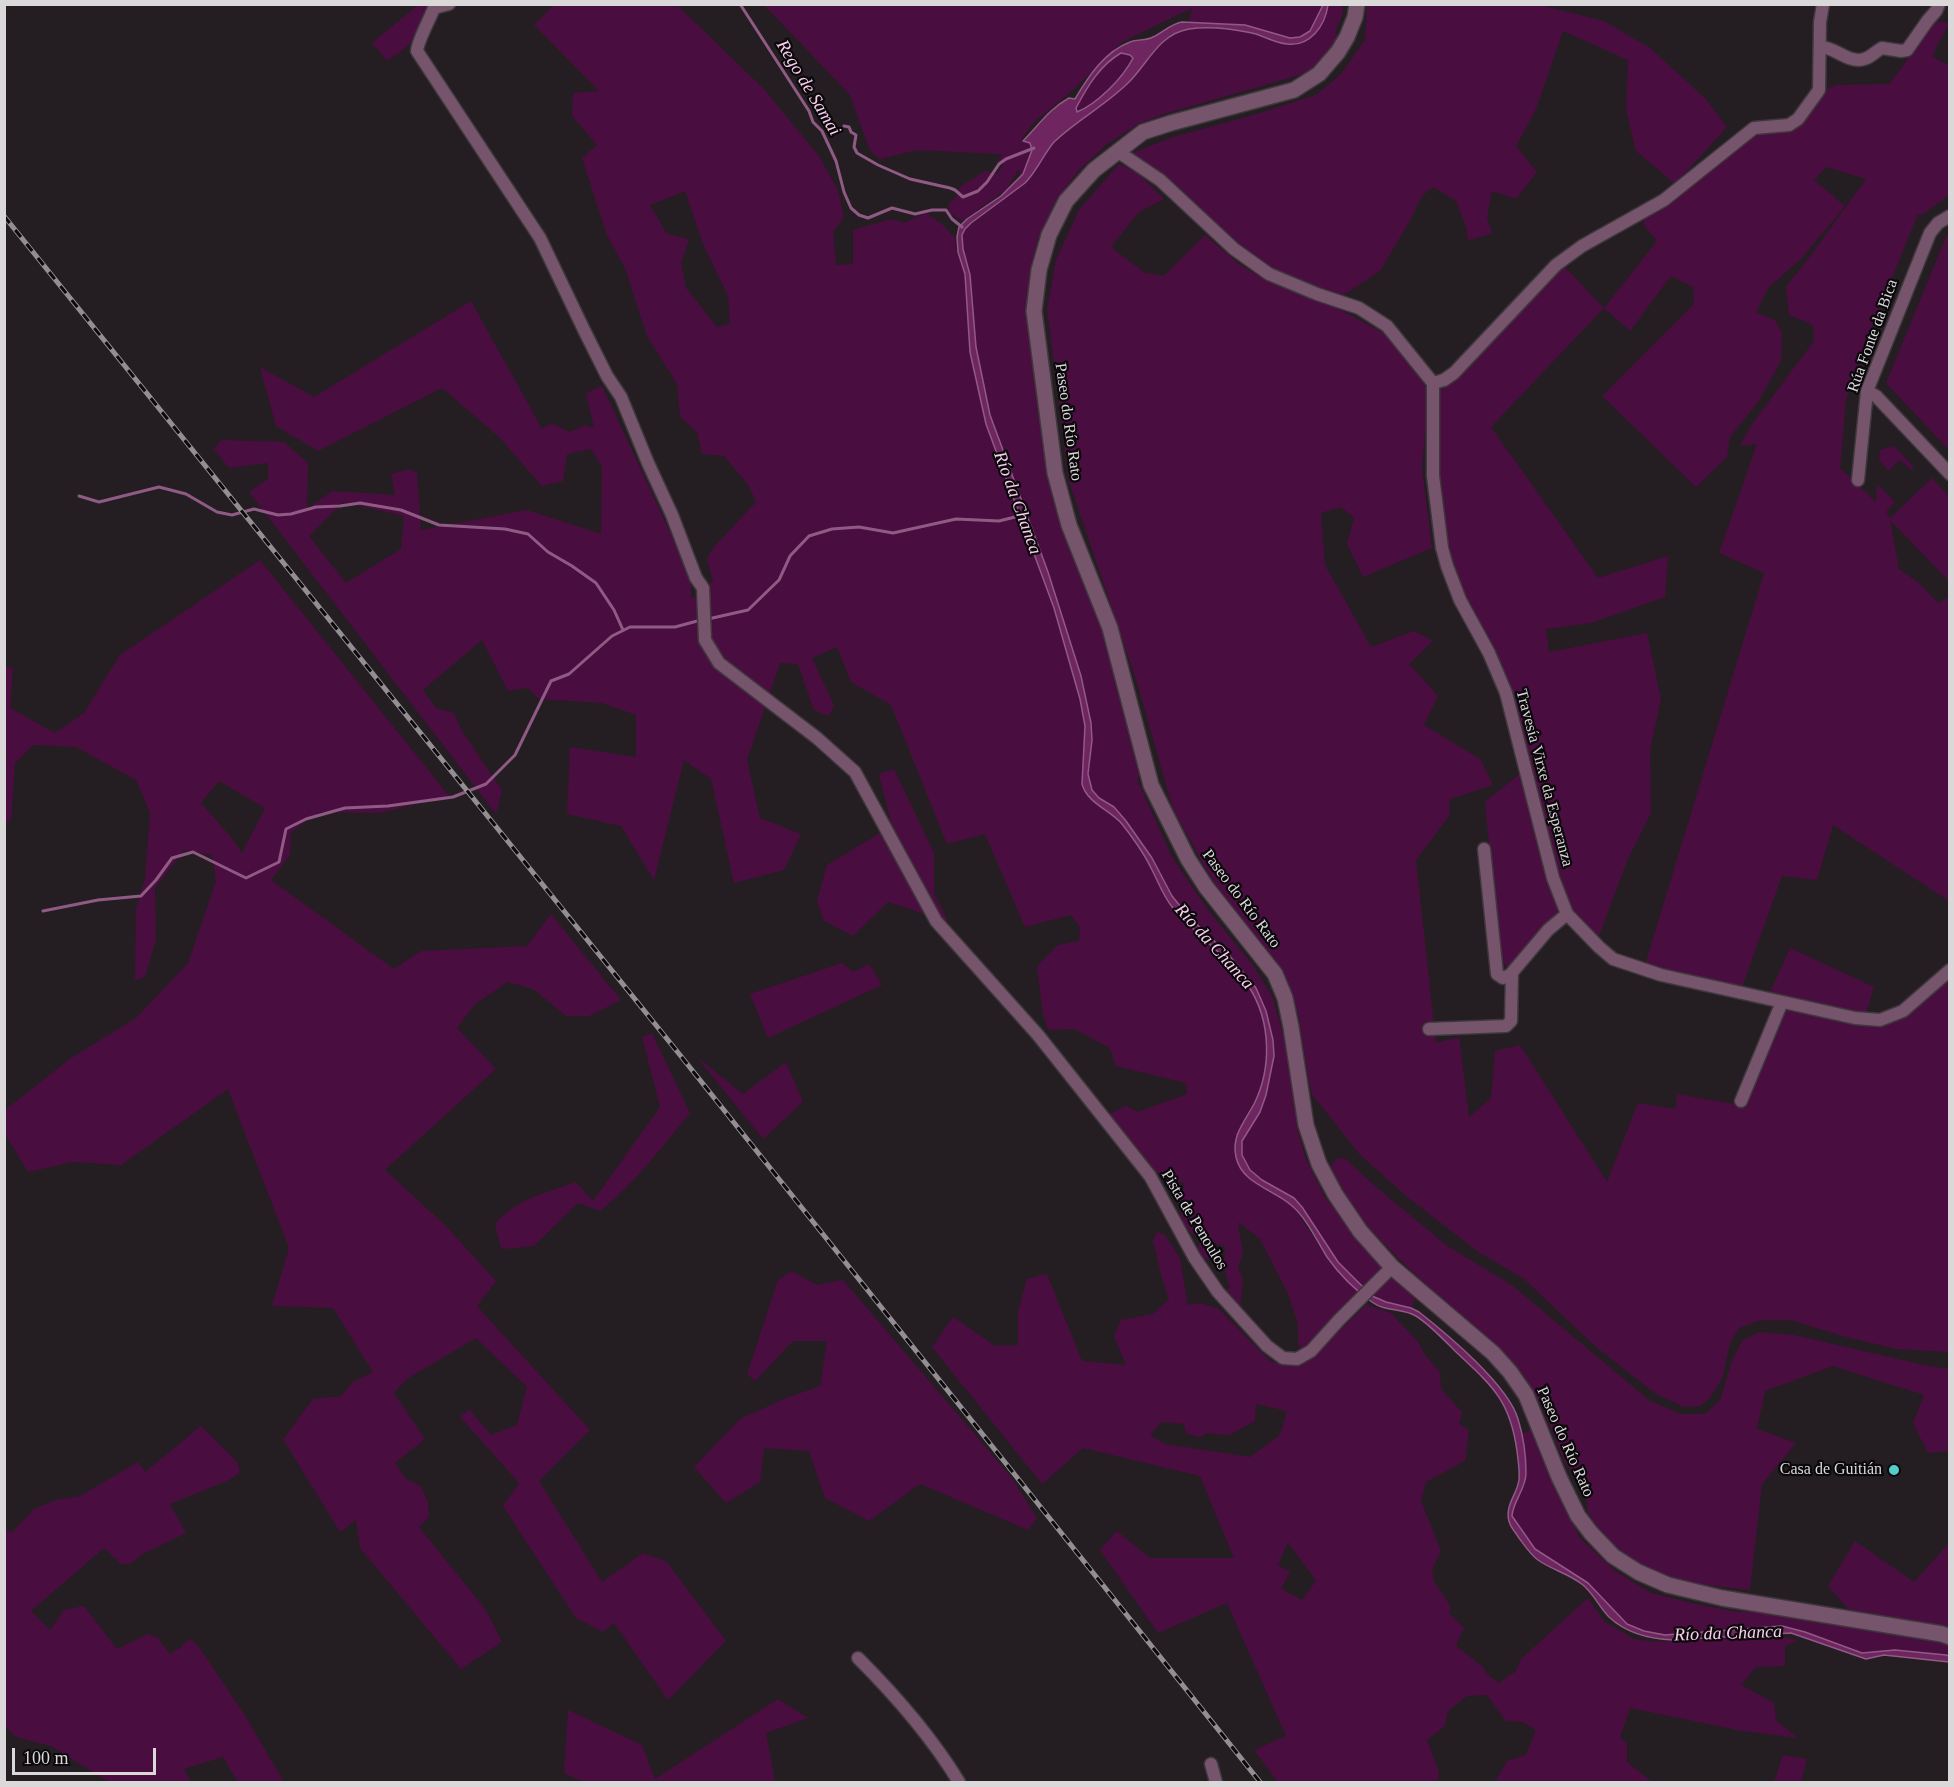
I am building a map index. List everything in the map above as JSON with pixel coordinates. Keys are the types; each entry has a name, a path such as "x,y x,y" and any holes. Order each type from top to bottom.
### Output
{"street":[{"path":"434,6 449,4"},
{"name":"Paseo do Río Rato","path":"1357,4 1351,27 1338,52 1319,74 1294,90 1143,132 1094,170 1066,201 1049,235 1039,270 1034,311 1055,474 1069,525 1110,628 1151,786 1169,824 1200,878 1275,974 1285,998 1291,1027 1306,1125 1319,1164 1335,1194 1388,1271 1493,1353 1510,1372 1526,1395 1560,1478 1578,1516 1587,1529 1613,1556 1638,1572 1668,1585 1722,1599 1950,1637"},
{"path":"1117,151 1160,180 1234,249 1269,274 1359,308 1388,326 1433,383 1444,380 1454,373 1556,265 1582,246 1664,200 1754,128 1790,125 1798,119 1819,90 1820,22 1823,4"},
{"path":"1821,47 1856,59 1865,59 1882,48 1907,50 1939,4"},
{"name":"Pista de Penoulos","path":"434,6 426,28 417,43 417,51 540,238 607,376 621,397 672,515 696,578 703,588 705,640 719,663 817,738 855,772 936,921 1038,1035 1150,1176 1185,1242 1218,1292 1267,1346 1282,1358 1297,1359 1311,1351 1388,1271"},
{"name":"Rúa Fonte da Bica","path":"1858,480 1866,391 1930,232 1938,223 1950,216"},
{"name":"Travesía Virxe da Esperanza","path":"1433,383 1433,476 1442,548 1460,600 1489,653 1506,693 1553,879 1568,914 1613,959 1661,975 1855,1018 1880,1020 1903,1011 1950,970"},
{"path":"1866,391 1876,396 1950,474"},
{"path":"1484,849 1497,974 1503,978 1512,973 1548,930 1568,914"},
{"path":"1429,1029 1506,1026 1511,1021 1512,973"},
{"path":"1741,1101 1782,1002"},
{"path":"858,1658 889,1689 923,1730 959,1782"},
{"path":"1211,1764 1216,1782"}],"shaded area":[{"path":"1367,4 1540,5 1604,21 1650,48 1706,99 1727,127 1675,184 1636,151 1626,110 1628,60 1563,31 1536,109 1516,146 1537,172 1516,199 1492,191 1487,217 1492,234 1468,240 1466,227 1456,201 1433,187 1422,196 1380,271 1342,296 1270,267 1233,241 1162,174 1132,153 1173,137 1316,95 1341,74 1365,40"},
{"path":"418,5 429,5 420,31 409,44 387,61 372,43"},
{"path":"554,5 677,5 763,88 819,156 838,190 844,217 833,232 836,265 853,264 853,230 891,219 904,223 926,213 942,224 955,238 956,249 965,274 970,352 986,424 1054,608 1080,699 1085,726 1082,784 1101,807 1114,815 1124,826 1185,921 1232,967 1249,987 1261,1008 1267,1043 1263,1082 1242,1122 1235,1144 1255,1183 1293,1206 1328,1259 1360,1292 1304,1353 1298,1344 1298,1324 1289,1296 1260,1239 1238,1222 1243,1253 1238,1267 1243,1279 1240,1309 1225,1291 1230,1288 1224,1267 1225,1247 1211,1242 1211,1259 1202,1260 1197,1250 1201,1240 1186,1228 1183,1222 1181,1208 1184,1183 1160,1176 1109,1114 1126,1106 1138,1112 1187,1094 1186,1083 1116,1066 1110,1048 1074,1029 1048,1030 1043,1014 1037,966 1058,945 1079,941 1080,927 1071,915 1025,927 985,834 947,844 891,705 851,682 837,647 812,658 834,705 829,716 814,710 798,664 780,663 747,760 760,818 801,834 784,870 734,883 711,779 684,760 654,880 621,826 567,814 570,747 636,757 636,715 602,703 539,699 528,688 508,691 482,640 423,690 436,708 454,713 462,731 502,790 496,814 249,492 268,479 268,463 229,468 214,449 221,440 284,442 308,463 307,509 332,491 395,495 391,474 410,469 417,473 421,530 527,510 601,534 602,467 591,449 567,454 563,481 542,486 499,437 442,388 318,451 276,426 260,367 314,397 471,301 542,429 551,423 569,432 586,425 594,428 586,393 602,386 691,577 691,599 713,581 707,559 712,549 756,502 749,486 724,456 702,454 697,432 680,417 677,384 647,336 625,268 607,235 582,158 597,145 572,116 573,93 599,91 534,25","holes":["685,191 703,244 728,296 730,324 717,327 686,288 681,263 689,239 667,234 650,205","343,502 404,516 401,549 346,583 309,536"]},
{"path":"764,5 1323,5 1310,31 1300,37 1290,38 1245,25 1189,22 1192,8 1122,42 1072,91 1034,122 1022,138 1022,141 1030,143 1031,147 1026,167 1019,179 1020,170 1018,170 1007,189 962,221 949,212 949,202 955,199 961,186 985,171 997,174 1004,164 997,161 1003,155 917,150 880,159 870,151 850,95"},
{"path":"1328,5 1342,5 1343,14 1335,32 1340,40 1313,69 1138,124 1106,145 1078,171 1056,200 1038,239 1031,267 1029,312 1037,381 1109,645 1141,773 1137,779 1172,857 1208,910 1252,964 1273,998 1292,1069 1297,1128 1305,1157 1324,1196 1376,1261 1417,1294 1411,1308 1372,1296 1338,1262 1294,1198 1262,1180 1250,1170 1242,1155 1242,1141 1260,1112 1274,1056 1256,988 1172,896 1152,858 1126,821 1114,807 1099,798 1092,790 1088,774 1090,755 1087,701 1048,572 990,415 976,347 970,275 962,235 965,229 1025,183 1054,142 1130,81 1151,54 1168,38 1186,29 1198,28 1244,31 1285,44 1311,39 1319,28"},
{"path":"1932,21 1949,23 1932,56 1949,66 1949,195 1922,215 1918,214 1867,339 1846,399 1840,468 1876,502 1877,484 1895,502 1886,512 1890,518 1932,478 1949,496 1949,581 1890,520 1899,569 1919,583 1938,603 1949,597 1949,901 1833,825 1817,880 1782,876 1742,987 1645,965 1764,573 1719,553 1757,444 1740,446 1752,424 1814,341 1813,325 1789,315 1786,287 1866,179 1826,167 1814,180 1845,206 1802,258 1768,288 1756,312 1775,320 1782,333 1781,361 1758,402 1730,437 1727,457 1696,487 1602,396 1694,304 1693,287 1671,276 1630,331 1604,308 1657,241 1644,225 1644,217 1750,134 1790,129 1805,120 1823,91 1836,85 1889,84"},
{"path":"1142,45 1143,49 1114,86 1095,102 1077,112 1076,108 1081,99 1102,68 1121,52"},
{"path":"1119,164 1138,173 1164,199 1139,212 1111,247 1145,273 1164,276 1205,235 1240,265 1275,285 1335,307 1382,332 1416,371 1428,392 1422,468 1432,548 1363,577 1347,544 1354,518 1341,507 1321,513 1325,565 1371,647 1414,631 1433,641 1409,664 1438,696 1424,725 1480,759 1493,785 1450,799 1449,816 1416,860 1436,1043 1459,1037 1469,1117 1491,1098 1495,1051 1520,1045 1607,1182 1638,1103 1676,1109 1677,1094 1746,1106 1764,1052 1785,1006 1871,1024 1949,977 1949,1352 1897,1349 1842,1336 1791,1320 1761,1320 1739,1328 1730,1343 1722,1379 1709,1399 1700,1406 1684,1407 1656,1394 1596,1347 1523,1278 1480,1253 1411,1200 1361,1156 1311,1093 1298,1013 1277,965 1212,880 1173,809 1138,686 1069,481 1047,309 1056,260 1079,210"},
{"path":"1949,235 1949,450 1886,383 1946,237"},
{"path":"1563,265 1604,308 1491,427 1598,578 1668,556 1665,597 1591,623 1546,629 1549,652 1647,633 1661,699 1650,750 1651,813 1627,861 1599,936 1561,903 1545,821 1512,693 1454,578 1441,525 1438,393 1510,315"},
{"path":"1894,446 1914,467 1911,470 1900,460 1888,471 1879,460 1880,450"},
{"path":"260,560 449,796 379,813 320,812 291,832 290,855 271,880 394,969 421,951 527,946 551,914 621,1000 589,1016 566,1016 533,989 508,982 475,1004 457,1028 496,1069 385,1170 444,1224 496,1281 477,1306 590,1430 539,1481 602,1582 643,1553 667,1562 726,1641 668,1700 614,1623 603,1632 576,1618 503,1506 519,1483 460,1417 469,1409 491,1435 517,1425 527,1387 476,1338 407,1379 394,1393 425,1439 395,1463 405,1478 420,1486 428,1501 429,1517 419,1527 486,1610 502,1642 461,1669 360,1548 356,1520 340,1532 283,1439 313,1399 341,1396 353,1382 373,1372 333,1308 272,1306 289,1248 228,1089 121,1165 73,1162 28,1172 5,1134 5,1110 71,1058 136,1018 188,963 216,881 212,855 184,850 155,888 156,939 145,977 135,980 136,908 145,879 150,813 136,780 76,747 33,745 15,763 11,819 5,825 5,666 13,668 10,708 55,733 84,713 120,655","holes":["219,781 265,808 242,853 201,803"]},
{"path":"894,769 934,853 934,893 948,921 888,902 853,936 824,921 817,901 827,865 892,826 879,774"},
{"path":"1522,772 1560,909 1555,920 1515,965 1508,967 1500,960 1485,802"},
{"path":"1790,948 1874,987 1865,1016 1769,995"},
{"path":"842,963 853,972 869,964 882,985 768,1038 750,994"},
{"path":"652,1033 690,1113 636,1177 600,1211 578,1203 534,1246 501,1248 495,1224 512,1208 576,1182 593,1201 660,1107 642,1037"},
{"path":"697,1057 743,1094 786,1062 803,1102 763,1139"},
{"path":"1338,1158 1346,1159 1446,1245 1513,1286 1650,1401 1681,1414 1705,1414 1720,1400 1732,1361 1742,1341 1759,1332 1794,1335 1949,1369 1949,1451 1928,1453 1913,1423 1924,1395 1833,1366 1765,1391 1757,1429 1796,1443 1762,1484 1750,1590 1687,1583 1640,1564 1609,1544 1588,1513 1585,1485 1565,1463 1541,1404 1524,1375 1400,1260 1359,1218 1330,1166"},
{"path":"1157,1232 1165,1235 1180,1258 1188,1305 1200,1303 1219,1309 1270,1361 1287,1365 1308,1361 1366,1305 1391,1313 1419,1343 1424,1354 1440,1372 1441,1389 1462,1412 1459,1423 1469,1431 1465,1461 1426,1482 1421,1501 1441,1551 1432,1569 1434,1581 1451,1607 1449,1613 1464,1628 1456,1646 1482,1666 1488,1675 1499,1683 1516,1671 1521,1659 1588,1598 1604,1621 1634,1639 1657,1642 1771,1635 1798,1640 1785,1646 1785,1666 1756,1667 1741,1685 1774,1703 1776,1720 1798,1738 1743,1731 1630,1708 1620,1737 1627,1744 1627,1762 1652,1782 1495,1782 1507,1761 1526,1755 1536,1730 1523,1722 1506,1721 1487,1695 1467,1696 1448,1711 1445,1726 1427,1740 1439,1772 1438,1782 1278,1782 1254,1750 1286,1736 1227,1603 1158,1633 1100,1550 1117,1531 1150,1558 1234,1558 1200,1476 1083,1448 1042,1484 932,1347 953,1317 995,1346 1018,1345 1018,1311 1027,1279 1047,1274 1082,1361 1126,1365 1114,1337 1121,1320 1153,1314 1169,1299 1153,1241","holes":["1256,1404 1287,1411 1280,1435 1250,1457 1165,1444 1150,1435 1161,1422 1184,1424 1186,1433 1200,1438 1206,1433 1229,1435 1255,1421","1288,1542 1316,1581 1302,1600 1281,1589 1290,1572 1278,1565"]},
{"path":"792,1271 817,1285 843,1280 1012,1478 1037,1518 1028,1530 920,1484 869,1521 825,1498 809,1451 764,1448 760,1482 726,1503 694,1467 740,1419 820,1386 827,1341 793,1341 755,1381 747,1374 778,1280"},
{"path":"201,1426 237,1462 240,1472 229,1480 170,1504 186,1533 141,1555 130,1564 121,1564 104,1548 31,1611 50,1630 64,1610 84,1606 117,1649 148,1634 158,1638 170,1654 186,1641 191,1640 197,1644 244,1714 284,1782 238,1782 223,1757 184,1769 191,1782 109,1782 51,1746 16,1737 5,1726 5,1527 11,1533 34,1509 56,1500 80,1496 138,1462 145,1472"},
{"path":"1534,1429 1560,1497 1580,1538 1615,1571 1651,1593 1737,1612 1762,1611 1912,1636 1949,1645 1949,1656 1895,1650 1862,1653 1782,1626 1665,1635 1644,1631 1627,1624 1588,1583 1535,1549 1512,1516 1526,1478 1521,1434"},
{"path":"1855,1541 1914,1582 1949,1543 1949,1628 1848,1609 1828,1586"},
{"path":"778,1699 808,1718 766,1733 775,1782 584,1782 564,1773 568,1710 642,1745 655,1779"},
{"path":"1783,1755 1807,1759 1801,1782 1774,1782"}],"water":[{"name":"Río da Chanca","path":"1323,5 1328,5 1324,20 1315,34 1295,44 1278,42 1256,34 1212,28 1189,29 1170,37 1155,50 1129,82 1054,142 1025,183 971,223 962,235 970,275 976,347 990,415 1048,572 1081,676 1091,723 1092,740 1088,774 1092,790 1099,798 1114,807 1126,821 1152,858 1172,896 1189,917 1229,955 1256,988 1266,1011 1273,1040 1274,1056 1260,1112 1242,1141 1242,1155 1250,1170 1262,1180 1294,1198 1338,1262 1372,1296 1419,1312 1475,1361 1502,1391 1518,1419 1525,1460 1525,1479 1512,1516 1535,1549 1588,1583 1627,1624 1644,1631 1665,1635 1782,1626 1862,1653 1895,1650 1946,1655 1949,1656 1949,1662 1884,1655 1866,1659 1791,1633 1673,1640 1647,1637 1616,1623 1583,1585 1532,1555 1508,1518 1509,1507 1518,1486 1519,1465 1514,1433 1504,1405 1497,1394 1436,1332 1421,1320 1411,1314 1377,1305 1353,1287 1327,1257 1296,1210 1284,1199 1251,1180 1239,1166 1235,1142 1260,1090 1266,1060 1265,1029 1256,1000 1232,966 1173,908 1145,857 1122,824 1089,796 1082,784 1085,726 1080,699 1054,608 986,424 970,352 965,274 958,252 959,227 1001,196 1023,174 1032,150 1030,143 1023,141 1056,107 1069,98 1075,99 1098,66 1121,46 1150,38 1182,22 1245,25 1290,38 1300,37 1310,31","holes":["1121,53 1133,58 1129,66 1116,82 1101,97 1077,112 1076,108 1080,100 1100,70"]}],"waterway":[{"name":"Rego de Samai","path":"740,4 809,111 813,122 822,131 836,161 844,192 851,208 859,215 868,218 892,208 915,214 946,210 962,227"},
{"path":"844,126 849,127 856,135 854,147 857,153 910,179 950,188 963,197 978,191 999,164 1006,159 1034,148"},
{"path":"79,496 99,502 159,487 186,494 217,512 232,515 254,509 278,515 291,514 316,507 360,503 401,510 439,525 505,529 528,534 548,552 596,583 614,610 623,630"},
{"name":"Río da Chanca","path":"708,619 748,610 779,580 790,556 809,536 832,529 859,527 893,533 956,519 999,521 1023,515"},
{"path":"43,911 98,900 141,896 172,858 193,852 246,878 279,862 286,829 306,819 345,808 388,806 453,797 486,784 515,755 551,681 569,674 612,636 630,627 675,627 701,620"}],"railway":[{"path":"4,216 680,1055 1260,1782"}],"place":[{"name":"Casa de Guitián","path":"1894,1470"}]}
